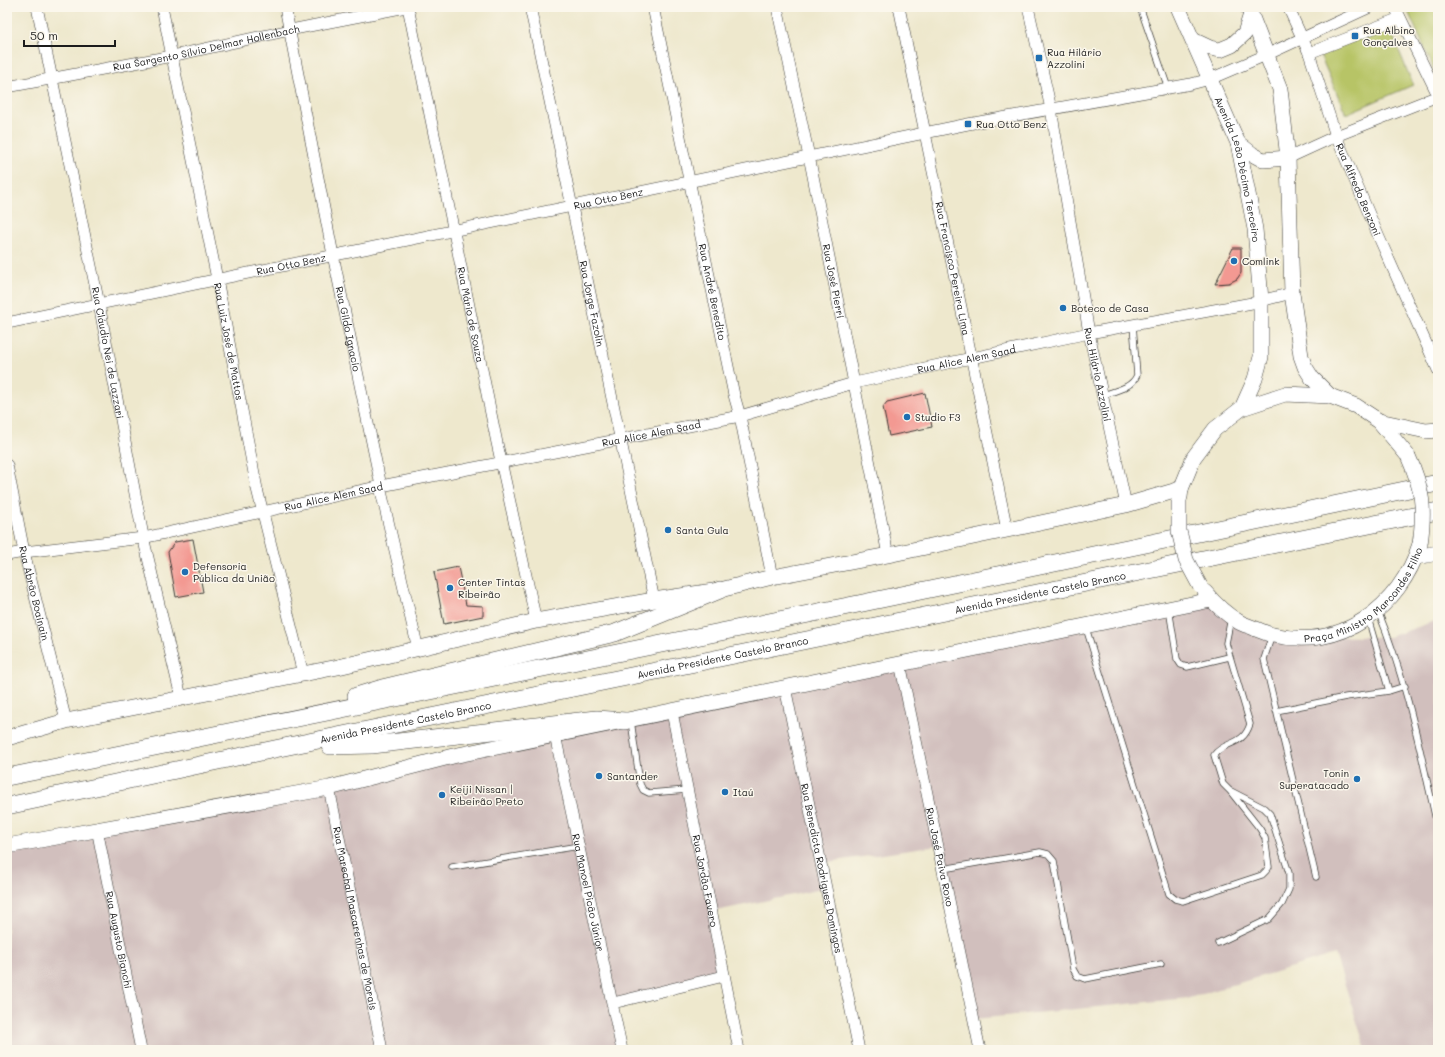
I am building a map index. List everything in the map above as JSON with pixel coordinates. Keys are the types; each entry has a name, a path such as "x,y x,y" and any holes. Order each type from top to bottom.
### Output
{"main road":[{"name":"Avenida Leão Décimo Terceiro","path":"1178,7 1238,143 1255,229 1261,300 1261,357 1255,379 1242,408"},
{"path":"1193,40 1210,48 1220,50 1232,46 1245,33 1249,10"},
{"path":"1249,10 1280,89 1288,158 1292,293 1301,356 1305,367 1312,378 1330,396"},
{"path":"1238,143 1252,154 1263,160 1288,158"},
{"name":"Praça Ministro Marcondes Filho","path":"1285,394 1330,396 1356,406 1379,421 1408,456 1417,477 1422,499 1423,522 1418,551 1400,586 1373,614 1345,630 1322,636 1297,638 1272,635 1239,622 1211,600 1200,586 1186,560 1179,531 1180,495 1194,456 1215,429 1242,408 1285,394"},
{"path":"1379,421 1426,431 1438,430"},
{"path":"7,777 1438,484"},
{"path":"7,738 66,721 303,674 536,621 720,590 772,577 888,555 1180,495"},
{"name":"Avenida Presidente Castelo Branco","path":"7,806 284,747 1438,511"},
{"path":"1418,551 1438,553"},
{"path":"250,728 382,688 615,633 720,590"},
{"path":"7,846 329,788 453,756 1211,600"},
{"path":"284,747 372,745 597,719 628,721"},
{"path":"7,771 39,770"}],"street":[{"name":"Rua Cláudio Nei de Lazzari","path":"37,7 99,304 143,538 181,697"},
{"name":"Rua Luiz José de Mattos","path":"162,7 263,513 303,674"},
{"name":"Rua Gildo Ignacio","path":"286,7 333,255 382,486 381,491 418,649"},
{"name":"Rua Sargento Sílvio Delmar Hollenbach","path":"7,87 172,56 290,30 407,7"},
{"name":"Rua Mário de Souza","path":"407,7 536,621"},
{"name":"Rua Jorge Fazolin","path":"530,7 573,206 654,600"},
{"name":"Rua André Benedito","path":"653,7 734,394 740,416 772,577"},
{"name":"Rua José Pierri","path":"777,7 809,157 888,555"},
{"name":"Rua Francisco Pereira Lima","path":"899,7 1007,530"},
{"name":"Rua Hilário Azzolini","path":"1028,7 1051,109 1089,333 1126,505"},
{"name":"Rua Alfredo Benzoni","path":"1288,7 1309,53 1336,136 1438,370"},
{"path":"1210,79 1370,7"},
{"path":"1288,158 1336,136 1438,95 1396,7"},
{"path":"1309,53 1400,18"},
{"name":"Rua Otto Benz","path":"7,323 925,133 1210,79"},
{"name":"Rua Alice Alem Saad","path":"7,555 143,538 240,516 263,513 283,506 740,416 854,383 1089,333 1252,304 1261,300 1292,293"},
{"name":"Rua Abrão Boainain","path":"7,465 24,552 66,721"},
{"name":"Rua José Paiva Roxo","path":"900,664 980,1050"},
{"name":"Rua Benedicta Rodrigues Domingos","path":"785,687 859,1050"},
{"name":"Rua Jordão Favero","path":"672,712 739,1050"},
{"name":"Rua Manoel Picão Júnior","path":"555,735 622,1050"},
{"name":"Rua Marechal Mascarenhas de Morais","path":"329,788 382,1050"},
{"name":"Rua Augusto Bianchi","path":"97,829 141,1050"},
{"path":"613,1004 724,976"}],"lane":[{"path":"1140,7 1168,88"},
{"path":"1103,395 1131,385 1135,380 1137,375 1133,325"},
{"path":"1169,608 1177,659 1181,665 1187,667 1229,657"},
{"path":"1373,614 1389,637 1405,686 1438,829"},
{"path":"1373,614 1389,691"},
{"path":"1085,625 1169,894 1175,899 1183,901 1262,875 1269,867 1265,838 1260,829 1223,784 1214,755 1222,748 1244,737 1250,724 1226,643 1231,616"},
{"path":"1272,635 1264,660 1316,877"},
{"path":"1276,711 1389,691 1405,686"},
{"path":"628,721 640,784 643,790 650,793 687,790"},
{"path":"1218,943 1269,919 1282,904 1288,889 1289,873 1270,814 1264,808 1230,791"},
{"path":"452,867 579,846"},
{"path":"943,869 1040,852 1048,854 1054,861 1074,969 1078,976 1085,979 1161,964"}],"shaded area":[{"path":"1211,600 1281,636 1389,637 1438,620 1438,1050 1366,1050 1335,954 1189,998 974,1019 938,846 821,863 826,888 711,912 724,976 613,1003 622,1050 7,1050 7,848"}],"green space":[{"path":"1406,7 1438,7 1438,73 1436,74"},
{"path":"1389,26 1413,85 1346,114 1320,55"}],"building":[{"name":"Comlink","path":"1233,248 1241,248 1241,273 1237,279 1229,283 1215,284"},
{"name":"Studio F3","path":"925,393 932,427 889,436 883,407 887,402"},
{"name":"Defensoria Pública da União","path":"193,539 203,592 176,597 168,552 175,542"},
{"name":"Center Tintas Ribeirão","path":"458,567 466,605 483,606 483,616 444,624 434,572"}],"place":[{"name":"Rua Albino Gonçalves","path":"1355,36"},
{"name":"Rua Hilário Azzolini","path":"1039,58"},
{"name":"Rua Otto Benz","path":"968,124"},
{"name":"Comlink","path":"1234,261"},
{"name":"Boteco de Casa","path":"1063,308"},
{"name":"Studio F3","path":"907,417"},
{"name":"Santa Gula","path":"668,530"},
{"name":"Defensoria Pública da União","path":"185,572"},
{"name":"Center Tintas Ribeirão","path":"450,588"},
{"name":"Santander","path":"599,776"},
{"name":"Tonin Superatacado","path":"1357,779"},
{"name":"Itaú","path":"725,792"},
{"name":"Keiji Nissan | Ribeirão Preto","path":"442,795"}]}
